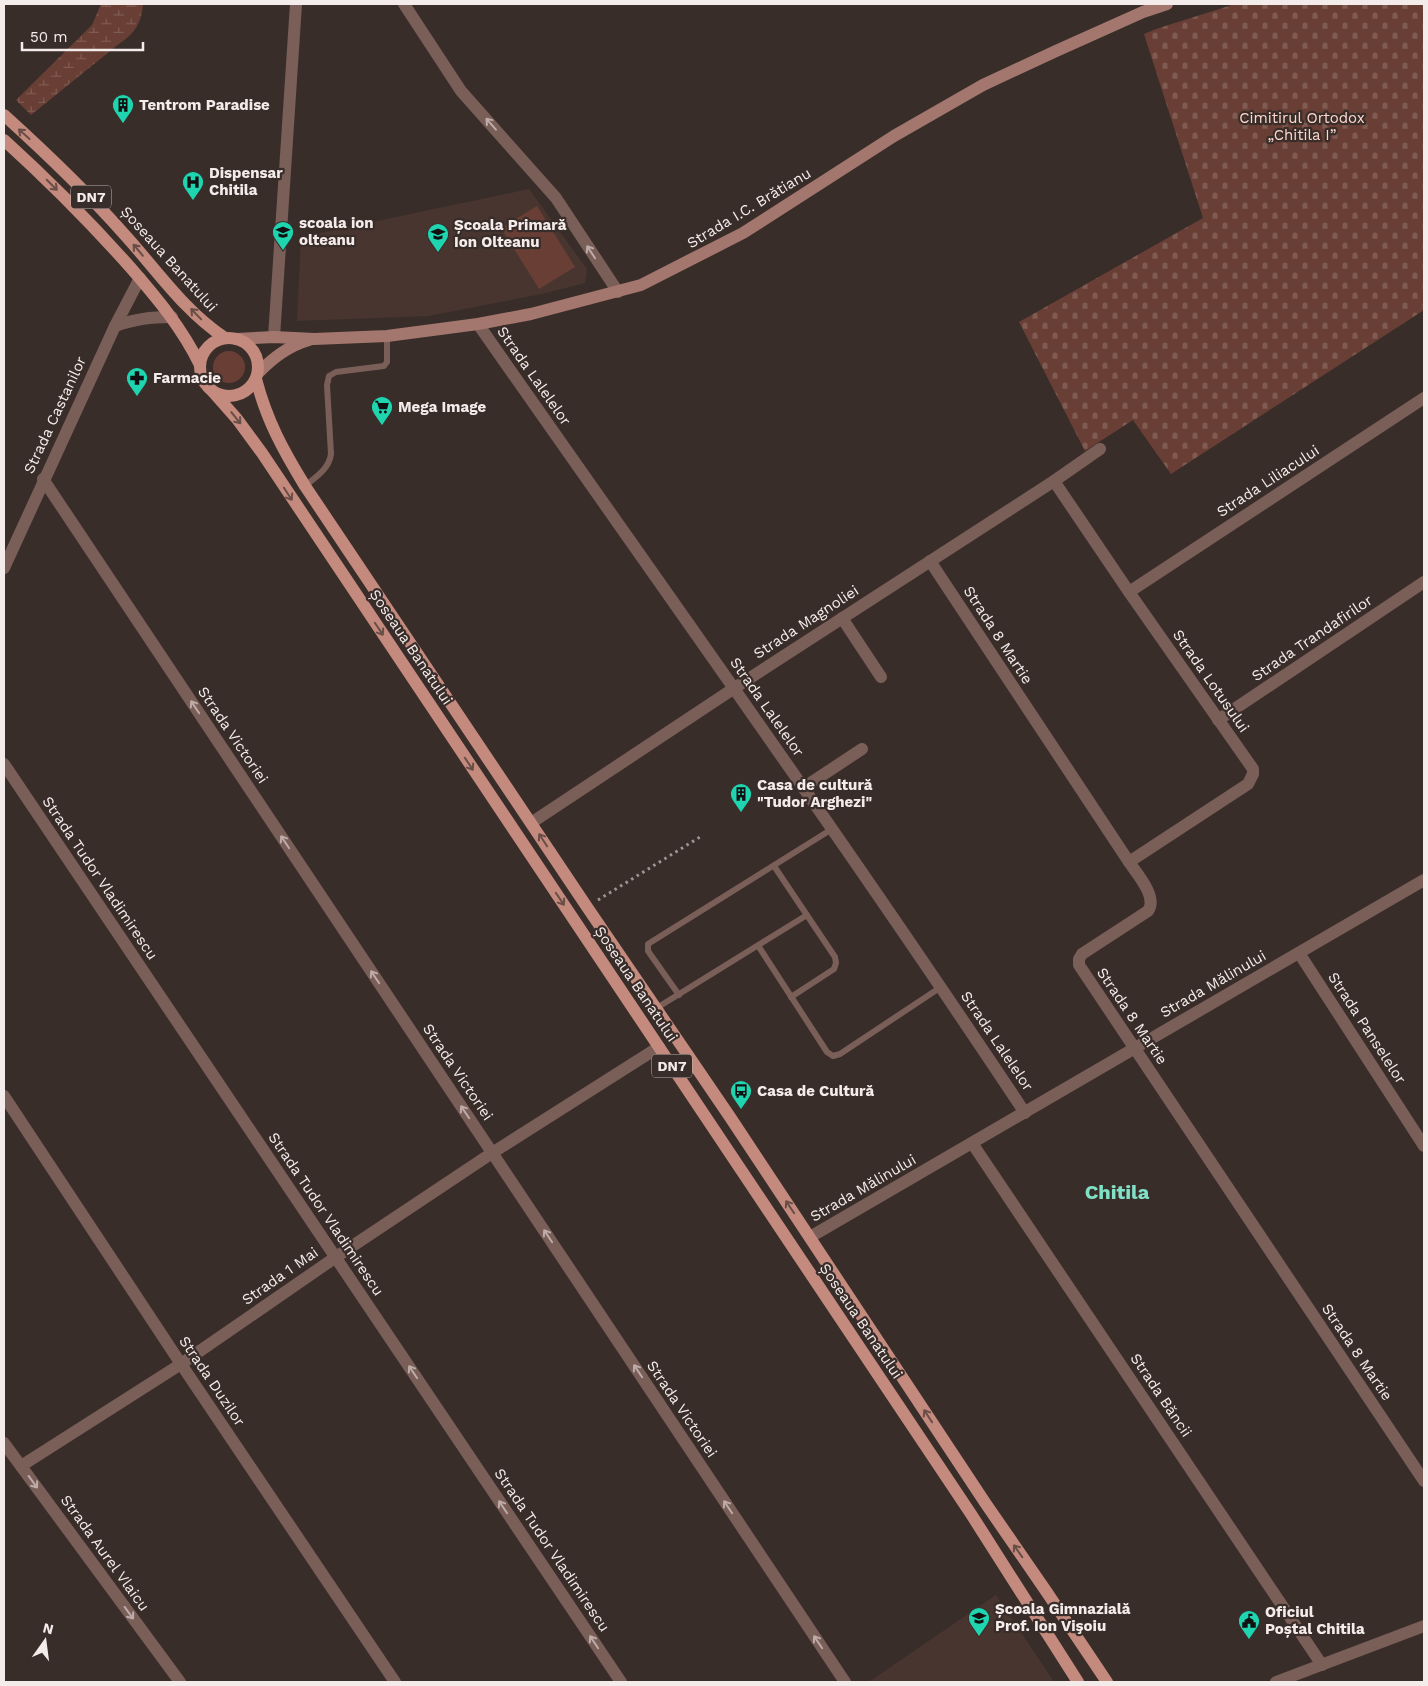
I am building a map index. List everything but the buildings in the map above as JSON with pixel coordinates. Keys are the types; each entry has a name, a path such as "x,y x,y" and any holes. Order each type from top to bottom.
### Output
{"main road":[{"name":"Strada I.C. Brătianu","path":"231,338 274,337 314,339 387,336 478,324 531,314 641,285 743,233 894,136 983,85 1056,50 1143,12 1167,4"},
{"name":"Șoseaua Banatului","path":"4,115 97,204 200,320 231,338"},
{"name":"DN7","path":"4,140 50,182 140,278 172,317 193,350 207,385"},
{"path":"200,366 202,356 208,347 216,341 231,338"},
{"name":"DN7","path":"231,338 245,342 252,348 258,364 257,376"},
{"name":"Strada I.C. Brătianu","path":"257,376 281,352 302,342 314,339"},
{"name":"Șoseaua Banatului","path":"257,376 264,409 272,428 305,486 1107,1682"},
{"path":"207,385 214,392 233,395 242,393 250,387 257,376"},
{"name":"Șoseaua Banatului","path":"207,385 237,419 262,453 971,1514 1078,1682"}],"street":[{"path":"274,337 296,4"},
{"path":"404,4 461,91 556,198 618,292"},
{"name":"Strada Castanilor","path":"4,568 43,479 115,326 140,278"},
{"path":"115,326 136,319 172,317"},
{"name":"Strada Lalelelor","path":"478,324 832,829 1025,1113"},
{"name":"Strada Liliacului","path":"1129,592 1424,398"},
{"name":"Strada Magnoliei","path":"531,823 1100,450"},
{"name":"Strada Victoriei","path":"43,479 845,1682"},
{"name":"Strada Lotusului","path":"1054,481 1129,592 1250,764 1253,774 1248,784 1129,862"},
{"name":"Strada 8 Martie","path":"930,561 1150,895 1152,903 1148,911 1082,954 1079,959 1079,965 1424,1481"},
{"name":"Strada Trandafirilor","path":"1218,720 1424,582"},
{"path":"842,618 881,677"},
{"path":"803,788 862,749"},
{"name":"Strada Tudor Vladimirescu","path":"4,764 621,1682"},
{"name":"Strada Mălinului","path":"810,1237 1424,880"},
{"name":"Strada Panselelor","path":"1299,953 1424,1146"},
{"name":"Strada 1 Mai","path":"21,1466 181,1364 336,1257 492,1153 659,1047"},
{"name":"Strada Duzilor","path":"4,1096 181,1364 395,1682"},
{"name":"Strada Băncii","path":"972,1143 1322,1665"},
{"name":"Strada Aurel Vlaicu","path":"4,1443 180,1682"},
{"path":"1276,1682 1424,1626"}],"lane":[{"path":"305,486 327,467 331,457 326,385 329,376 336,372 384,366 387,362 387,336"},
{"path":"679,994 648,951 648,944 832,829"},
{"path":"774,866 835,957 836,963 834,969 791,997"},
{"path":"655,1009 759,947 807,915"},
{"path":"759,947 827,1052 833,1056 840,1054 941,987"}],"path":[{"path":"587,907 700,837"}],"shaded area":[{"name":"Școala Primară Ion Olteanu","path":"529,189 587,269 585,283 542,294 428,316 297,321 301,237"},
{"name":"Școala Gimnazială Prof. Ion Vişoiu","path":"996,1595 1054,1682 868,1682 873,1679"}],"green space":[{"path":"101,4 143,4 141,16 134,31 31,115 16,100 92,25"},
{"name":"Cimitirul Ortodox „Chitila I”","path":"1235,4 1424,4 1424,310 1171,474 1133,420 1085,451 1019,322 1203,218 1144,34"},
{"path":"537,206 575,267 539,289 501,228"},
{"path":"229,351 235,352 240,356 244,361 244,373 240,378 235,382 229,383 223,382 218,378 214,373 213,367 214,361 218,356 223,352"}],"place":[{"name":"Tentrom Paradise","path":"123,124"},
{"name":"Dispensar Chitila","path":"193,201"},
{"name":"scoala ion olteanu","path":"283,251"},
{"name":"Școala Primară Ion Olteanu","path":"438,253"},
{"name":"Farmacie","path":"137,397"},
{"name":"Mega Image","path":"382,426"},
{"name":"Casa de cultură \"Tudor Arghezi\"","path":"741,813"},
{"name":"Casa de Cultură","path":"741,1110"},
{"name":"Școala Gimnazială Prof. Ion Vişoiu","path":"979,1637"},
{"name":"Oficiul Poștal Chitila","path":"1249,1640"}],"district":[{"name":"Chitila","path":"1117,1192"}]}
